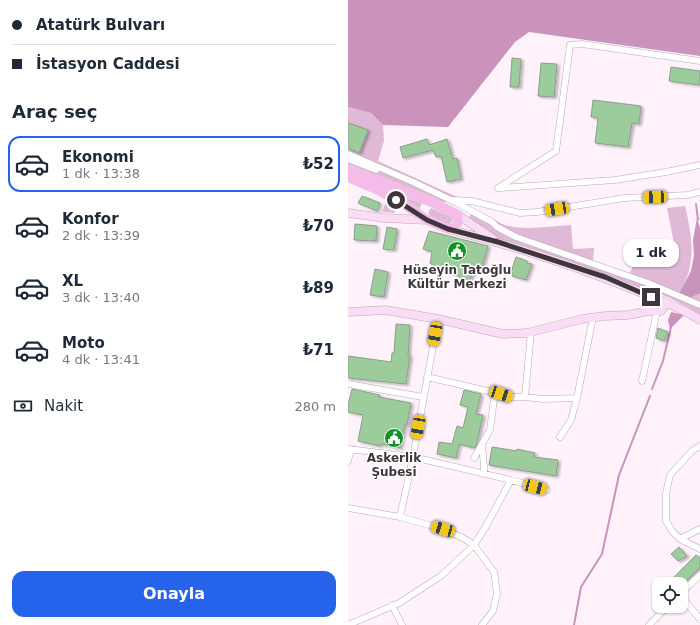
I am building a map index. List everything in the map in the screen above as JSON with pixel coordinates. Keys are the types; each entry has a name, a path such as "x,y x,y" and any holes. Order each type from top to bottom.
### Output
{"main road":[{"path":"348,169 434,203 458,215 456,225 454,228 448,229 427,220 410,208 378,190 348,177"},
{"path":"427,220 423,213 423,208 434,203"}],"street":[{"path":"700,61 582,44 570,45 556,151 498,188 615,180 700,165"},
{"path":"348,154 413,182 465,207 516,237 648,283 700,305"},
{"path":"348,159 448,199 472,201 520,213 537,212 625,198 686,195 700,192"},
{"path":"434,203 448,199"},
{"path":"472,201 458,215 498,242"},
{"path":"348,213 384,218 427,220"},
{"path":"448,229 498,242 605,277 681,309 700,320"},
{"path":"651,297 646,304 656,311"},
{"path":"656,311 664,307 663,301"},
{"path":"348,312 386,310 438,319 503,334 531,332 593,317 681,309"},
{"path":"642,381 656,311"},
{"path":"560,437 571,420 577,398 593,317"},
{"path":"400,516 413,457 438,319"},
{"path":"525,397 531,332"},
{"path":"427,377 510,397 543,399 577,398"},
{"path":"348,384 423,397"},
{"path":"474,458 490,430 494,398 501,394"},
{"path":"482,446 484,474"},
{"path":"700,446 693,450 670,475 666,493 666,521 672,532 680,539 700,549"},
{"path":"348,461 349,449 413,457 547,490"},
{"path":"348,625 399,602 441,576 474,545 511,480"},
{"path":"348,508 400,516 443,529 474,545 494,572 497,594 493,611 482,625"},
{"path":"680,539 700,529"},
{"path":"688,588 700,575"},
{"path":"688,604 700,619"},
{"path":"392,605 402,625"},
{"path":"649,625 661,613"}],"shaded area":[{"path":"348,0 700,0 700,56 529,32 515,42 448,127 383,125 371,113 348,107"},
{"path":"348,107 371,113 383,125 384,141 378,161 464,200 444,202 425,201 348,170"},
{"path":"405,197 422,203 419,210 403,198"},
{"path":"386,202 395,208 395,213 382,212"},
{"path":"685,206 690,230 692,251 689,272 680,294 700,292 700,315 654,291 637,287 504,242 469,219 470,215 480,213 505,225 513,227 538,228 571,225 573,249 594,248 593,263 630,273 639,251 673,258 674,243 667,208"},
{"path":"431,208 452,217 453,219 451,223 448,225 430,216 428,213"},
{"path":"697,218 700,228 700,293 689,298 679,294 691,271 694,255 693,240"},
{"path":"671,312 684,315 670,329 668,320"}],"building":[{"path":"512,58 521,59 519,87 510,87"},
{"path":"541,63 557,64 554,97 538,96"},
{"path":"671,67 700,71 700,85 669,81"},
{"path":"593,100 641,106 639,124 632,123 628,147 595,143 598,118 591,117"},
{"path":"348,123 368,130 359,153 348,148"},
{"path":"427,139 429,145 447,139 453,159 457,158 461,179 447,182 441,156 436,157 433,150 403,158 400,147"},
{"path":"362,196 380,203 377,211 358,203"},
{"path":"355,224 377,226 376,241 354,240"},
{"path":"387,227 397,229 394,250 383,249"},
{"name":"Hüseyin Tatoğlu Kültür Merkezi","path":"429,231 488,246 482,268 476,267 469,281 431,264 432,252 423,249"},
{"path":"516,257 532,264 526,280 512,276 511,272"},
{"path":"375,269 388,272 384,297 370,295"},
{"path":"396,324 410,325 408,355 410,355 406,384 348,378 348,356 391,362 392,353 394,353"},
{"path":"658,328 668,332 664,341 656,338"},
{"path":"352,389 380,395 379,397 411,403 407,425 405,425 400,448 381,444 380,446 358,441 363,415 348,412"},
{"path":"464,390 481,394 476,414 483,415 476,446 474,448 459,444 456,458 437,454 439,442 452,444 457,426 463,428 468,407 460,405"},
{"path":"492,447 517,451 517,449 535,453 534,457 558,460 556,476 489,465"},
{"path":"679,547 687,556 678,561 671,554"},
{"path":"696,555 700,558 700,567 688,579 688,577 674,577"}],"waterway":[{"path":"696,204 698,220"},
{"path":"652,389 663,361 671,327"},
{"path":"574,625 581,587 602,554 619,475 650,396"}],"place":[{"name":"Hüseyin Tatoğlu Kültür Merkezi","path":"457,251"},
{"name":"Askerlik Şubesi","path":"394,438"}],"route":[{"path":"396,200 427,220 448,229 498,242 605,277 651,297"}]}
